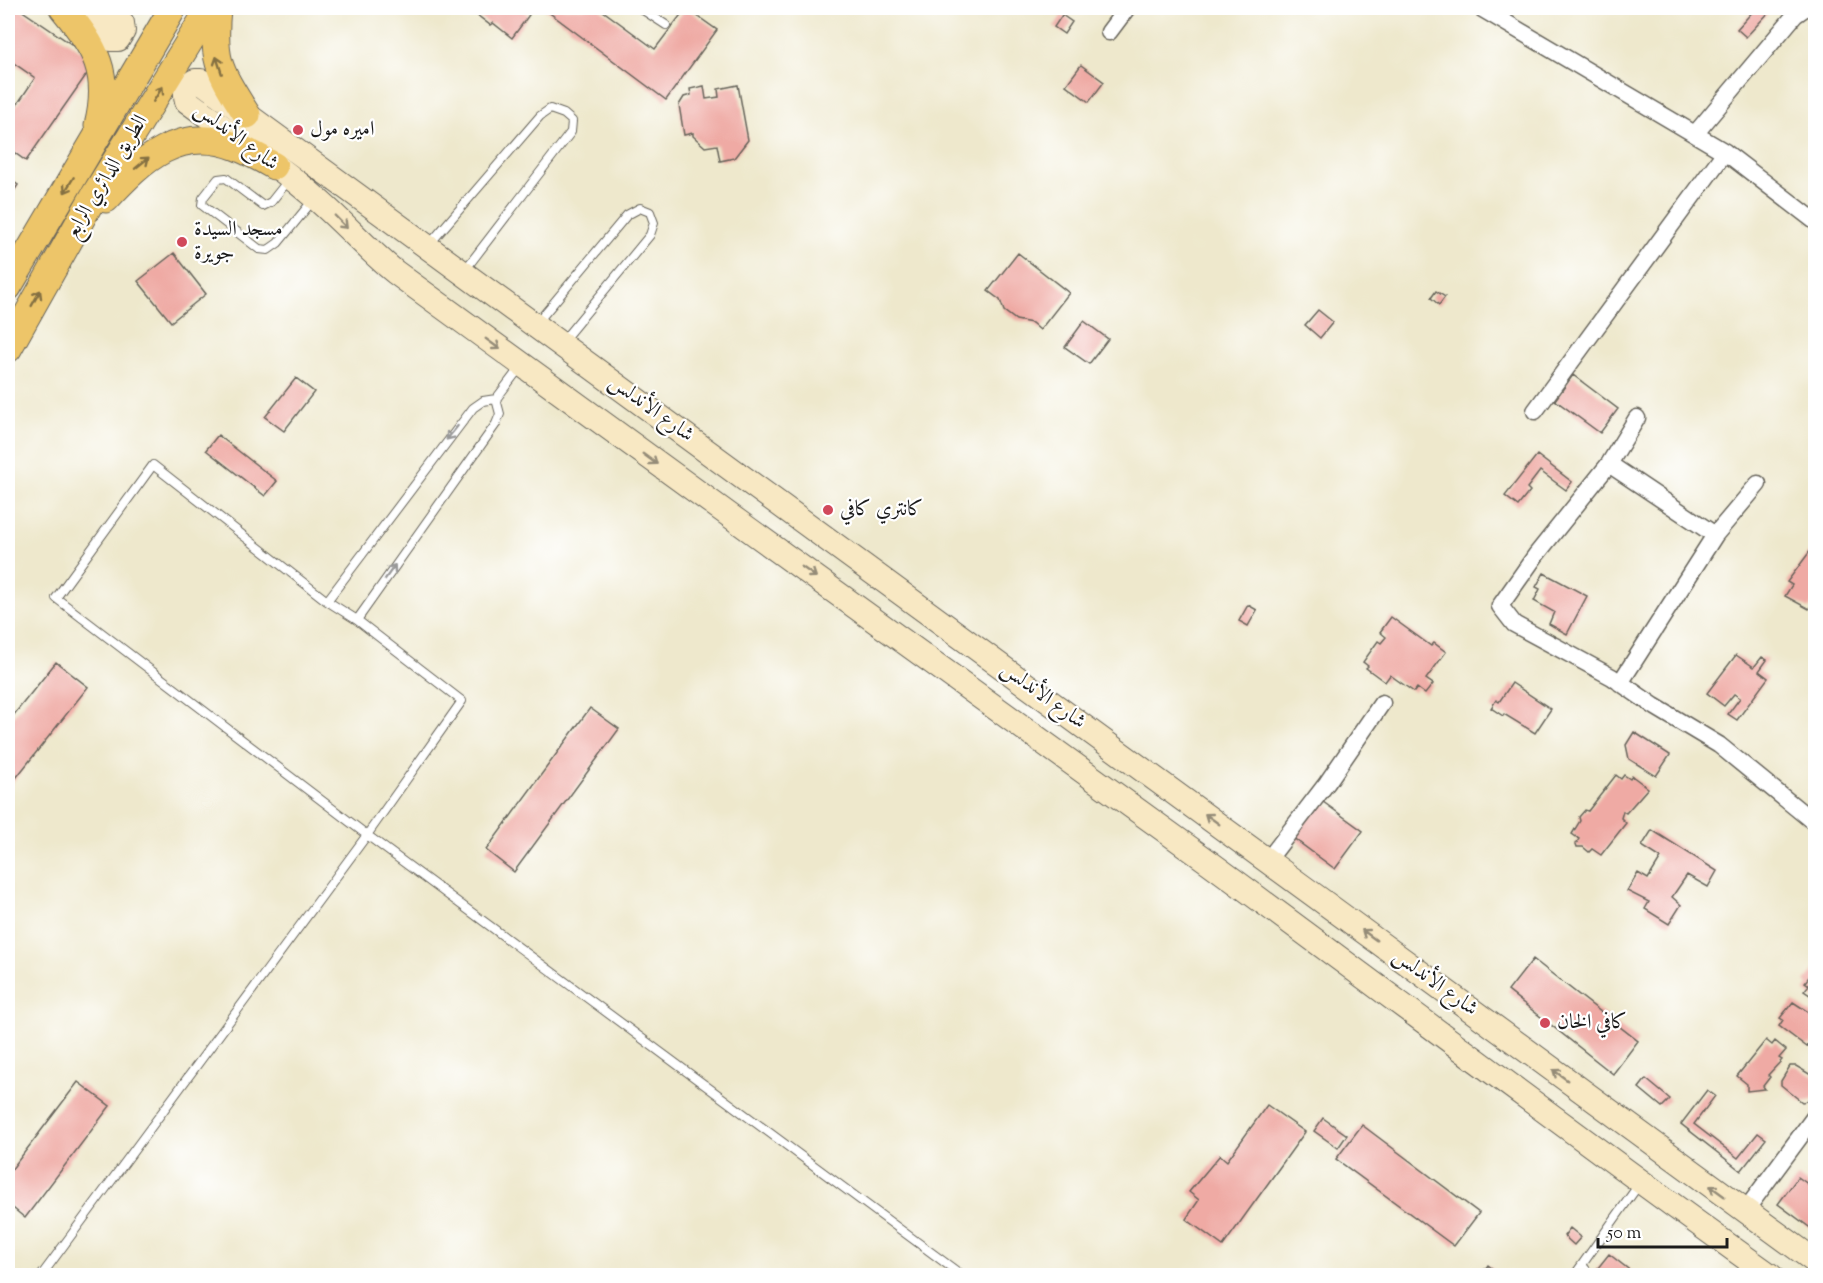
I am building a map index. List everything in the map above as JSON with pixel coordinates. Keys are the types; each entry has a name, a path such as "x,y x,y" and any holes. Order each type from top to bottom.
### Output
{"main road":[{"path":"64,8 110,39 118,39 124,26 100,8"},
{"path":"64,8 91,45 101,74 104,104 94,144"},
{"name":"الطريق الدائري الرابع","path":"8,287 173,8"},
{"name":"الطريق الدائري الرابع","path":"8,349 72,234 210,8"},
{"path":"217,8 215,31 217,59 221,72 247,115"},
{"name":"شارع الأندلس","path":"1771,1275 1641,1182 1206,860 521,365 373,255 315,198 187,100 185,94 188,86 195,81 201,81 1815,1262"},
{"path":"72,234 140,164 157,152 176,144 196,140 217,141 236,146 282,172"},
{"path":"521,365 547,334"}],"street":[{"path":"1109,32 1127,8"},
{"path":"1481,8 1725,152 1815,222"},
{"path":"1695,134 1804,8"},
{"path":"1535,411 1725,152"},
{"path":"1637,418 1609,464 1536,555 1500,606 1514,624 1620,682 1654,706 1719,745 1815,824"},
{"path":"1609,464 1715,535"},
{"path":"1620,682 1715,535 1758,484"},
{"path":"1268,860 1327,783 1382,703"},
{"path":"1745,1211 1815,1115"}],"lane":[{"path":"640,8 666,25"},
{"path":"428,246 540,116 550,109 564,114 572,121 571,132 463,272"},
{"path":"282,172 271,202 263,206 226,178 218,179 203,198 202,205 259,249 268,250 278,243 315,198"},
{"path":"640,208 650,213 654,223 650,235 547,334 627,215 640,208"},
{"path":"327,600 473,408 483,401 496,399 521,365"},
{"path":"357,620 496,424 500,414 496,399"},
{"path":"41,1275 368,835 462,701 153,465 56,598 368,835 963,1275"},
{"path":"1574,1275 1641,1182"},
{"path":"1582,1265 1591,1275"}],"building":[{"path":"8,8 18,8 96,61 26,161 8,148 8,118 35,78 8,59"},
{"path":"468,8 519,8 529,15 512,38"},
{"path":"543,8 599,8 655,49 686,8 717,30 666,100"},
{"path":"1756,8 1773,8 1746,37 1737,29"},
{"path":"1062,15 1072,22 1064,34 1054,27"},
{"path":"1081,65 1104,82 1089,102 1066,85"},
{"path":"738,85 748,140 734,158 720,161 717,145 705,147 693,136 693,133 684,135 679,105 684,97 691,95 690,89 704,86 706,99 719,97 718,89"},
{"path":"8,178 18,185 8,200"},
{"path":"174,253 206,294 171,322 138,281"},
{"path":"1018,253 1069,293 1040,330 1032,323 1016,320 1004,311 1000,300 988,291"},
{"path":"1436,291 1445,297 1439,305 1431,298"},
{"path":"1318,310 1333,322 1320,338 1305,325"},
{"path":"1084,321 1108,339 1089,364 1065,347"},
{"path":"1573,375 1618,409 1600,433 1555,400"},
{"path":"296,378 314,392 284,431 265,417"},
{"path":"218,435 277,481 265,496 206,450"},
{"path":"1537,455 1572,482 1566,490 1540,471 1527,488 1530,491 1518,506 1505,496"},
{"path":"1814,546 1816,604 1813,602 1809,609 1785,596 1792,585 1787,582"},
{"path":"1544,573 1587,596 1567,634 1549,624 1554,612 1534,601 1540,589 1536,587"},
{"path":"1248,605 1257,610 1248,626 1239,621"},
{"path":"1391,617 1431,646 1434,643 1446,652 1426,679 1433,684 1425,694 1417,688 1414,692 1390,675 1385,682 1366,668 1368,666 1363,662 1378,641 1381,643 1386,637 1380,632"},
{"path":"1736,655 1754,667 1762,657 1767,660 1759,671 1768,678 1737,720 1728,714 1740,698 1734,694 1724,706 1707,693"},
{"path":"56,662 88,687 8,788 8,722"},
{"path":"1512,683 1551,709 1535,733 1491,708 1496,700 1499,702"},
{"path":"590,708 619,729 514,872 486,850"},
{"path":"1634,732 1670,755 1656,776 1629,759 1626,745"},
{"path":"1616,775 1621,779 1624,775 1630,779 1632,776 1648,788 1626,813 1623,811 1621,818 1626,823 1601,855 1592,849 1589,852 1583,847 1577,847 1579,839 1572,834 1580,821 1579,817 1585,810 1588,811"},
{"path":"1319,799 1363,831 1335,869 1292,837"},
{"path":"1652,830 1717,871 1708,887 1687,875 1672,897 1681,905 1669,924 1645,909 1649,902 1627,891 1638,873 1648,879 1661,858 1642,846"},
{"path":"1533,959 1638,1041 1613,1074 1508,991"},
{"path":"1816,968 1816,999 1804,991 1809,985 1805,982"},
{"path":"1793,1002 1816,1017 1816,1040 1810,1046 1809,1044 1807,1047 1779,1026 1783,1020 1780,1018"},
{"path":"1766,1040 1772,1045 1775,1041 1786,1050 1779,1058 1782,1060 1768,1075 1770,1077 1763,1086 1765,1089 1747,1091 1747,1084 1737,1076"},
{"path":"1790,1066 1796,1066 1816,1078 1816,1095 1812,1100 1802,1102 1781,1085"},
{"path":"1646,1079 1670,1099 1662,1107 1639,1088"},
{"path":"78,1082 110,1106 25,1218 8,1204 8,1174"},
{"path":"1707,1090 1715,1096 1694,1124 1738,1158 1758,1133 1766,1139 1741,1171 1681,1124"},
{"path":"1267,1105 1305,1132 1223,1246 1186,1219 1199,1200 1189,1192 1220,1155 1227,1161"},
{"path":"1323,1118 1347,1135 1338,1148 1314,1131"},
{"path":"1362,1125 1479,1213 1454,1246 1336,1159"},
{"path":"1798,1177 1816,1190 1816,1232 1778,1204"},
{"path":"1570,1228 1581,1237 1574,1245 1564,1236"},
{"path":"1609,1254 1632,1272 1630,1276 1593,1274"},
{"path":"1488,1265 1502,1276 1480,1276"}],"place":[{"name":"اميره مول","path":"298,130"},
{"name":"مسجد السيدة جويرة","path":"182,242"},
{"name":"كانتري كافي","path":"828,510"},
{"name":"كافي الخان","path":"1545,1023"}]}
